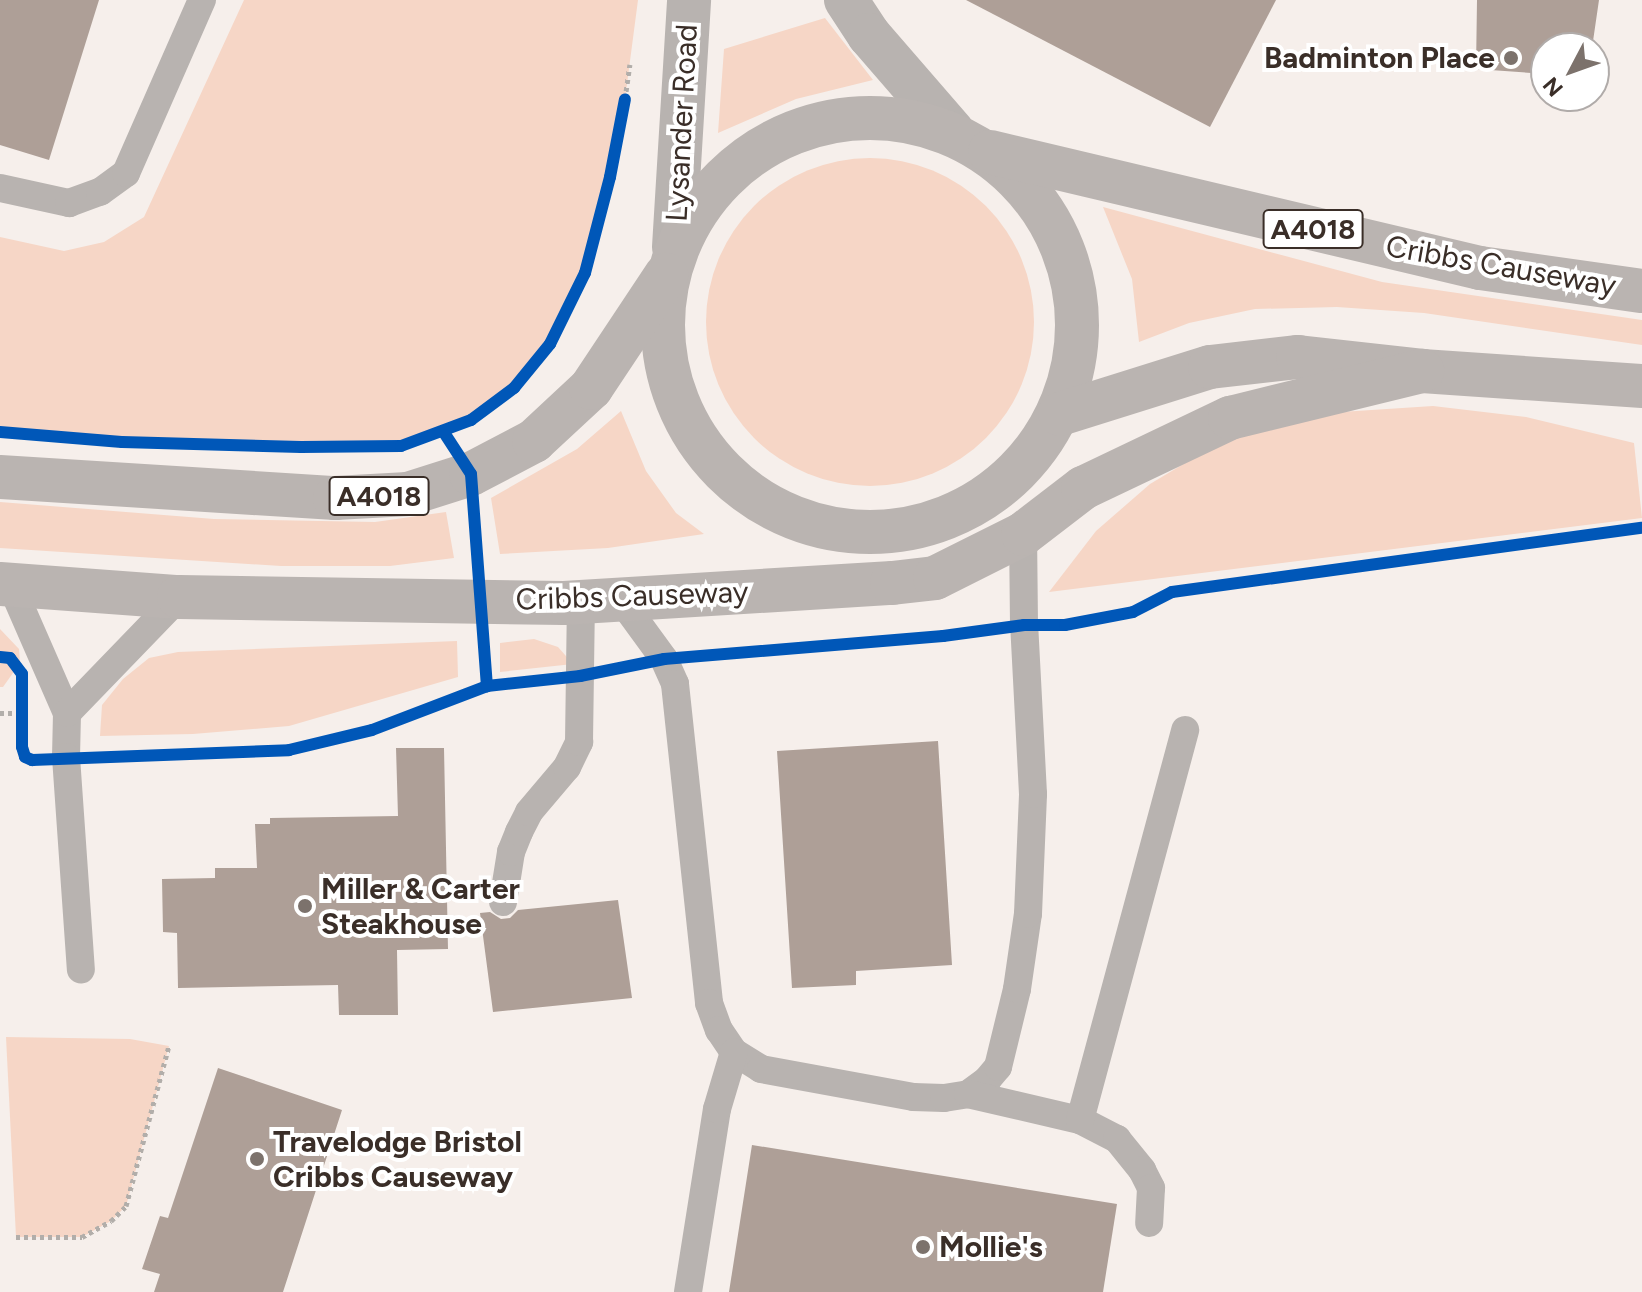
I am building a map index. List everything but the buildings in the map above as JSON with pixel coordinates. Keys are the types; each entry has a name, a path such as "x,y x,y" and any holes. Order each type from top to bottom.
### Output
{"main road":[{"name":"A4018","path":"0,477 335,498 408,494 471,474 534,441 591,388 721,177 800,127 864,115 970,142"},
{"path":"970,142 1037,198 1071,270 1076,363 1049,432 1023,534"},
{"name":"Cribbs Causeway","path":"970,142 1480,268 1642,291"},
{"path":"670,261 666,375 692,437 760,504 813,526 883,534 940,522 995,493 1049,432 1210,367 1298,357 1422,371 1642,386"},
{"name":"Cribbs Causeway","path":"6,585 179,597 601,601 935,578 1023,534 1083,488 1230,418 1422,371"}],"street":[{"name":"Lysander Road","path":"670,261 689,0"},
{"path":"846,0 869,35 970,142"}],"lane":[{"path":"0,188 69,203 100,192 126,173 202,0"},
{"path":"968,1094 998,1067 1017,989 1028,914 1033,794 1024,625 1023,534"},
{"path":"6,585 67,713 66,757 81,969"},
{"path":"67,713 179,597"},
{"path":"503,902 511,852 519,832 529,812 567,767 579,742 601,601"},
{"path":"601,601 664,659 675,684 709,1003 719,1030 734,1052 761,1069 913,1097 944,1098 968,1094 1080,1120 1117,1139 1142,1170 1151,1188 1149,1223"},
{"path":"1080,1120 1185,730"},
{"path":"688,1292 717,1109 734,1052"}],"path":[{"path":"622,115 625,99"},
{"path":"0,713 22,708 25,757 32,760 66,757"},
{"path":"16,1237 82,1237 111,1221 126,1206 169,1046"}],"shaded area":[{"path":"244,0 638,0 625,99 610,177 585,273 550,344 514,388 471,420 401,446 301,447 122,442 0,432 0,237 64,251 104,242 144,217"},
{"path":"825,18 873,80 796,99 718,133 724,49"},
{"path":"870,158 902,161 933,171 961,186 986,206 1006,231 1021,259 1031,290 1034,322 1031,354 1021,385 1006,413 986,438 961,458 933,473 902,483 870,486 838,483 807,473 779,458 754,438 734,413 719,385 709,354 706,322 709,290 719,259 734,231 754,206 779,186 807,171 838,161"},
{"path":"1103,207 1382,282 1642,320 1642,345 1424,313 1337,307 1255,309 1189,323 1139,342 1132,279"},
{"path":"1433,406 1526,417 1634,443 1642,518 1049,592 1096,531 1150,484 1212,447 1310,414"},
{"path":"621,411 646,471 676,513 704,534 608,548 500,554 491,498 577,449"},
{"path":"0,502 214,519 375,522 446,512 454,558 390,566 281,566 0,548"},
{"path":"0,629 19,649 20,663 3,687 0,687"},
{"path":"534,639 558,647 573,664 500,672 500,643"},
{"path":"457,641 458,677 289,726 193,734 100,736 102,705 123,679 149,658 178,652"},
{"path":"6,1037 130,1039 169,1046 126,1206 111,1221 82,1237 16,1237"}],"cycle path":[{"path":"0,432 122,442 301,447 401,446 471,420 514,388 550,344 585,273 610,177 625,99"},
{"path":"443,431 471,474 487,686"},
{"path":"0,657 10,658 22,674 22,747 25,757 32,760 289,750 372,730 487,686 580,676 664,659 943,636 1024,625 1065,625 1133,612 1172,592 1642,528"}],"place":[{"name":"Badminton Place","path":"1511,58"},
{"name":"Miller & Carter Steakhouse","path":"305,906"},
{"name":"Travelodge Bristol Cribbs Causeway","path":"257,1159"},
{"name":"Mollie's","path":"923,1247"}]}
